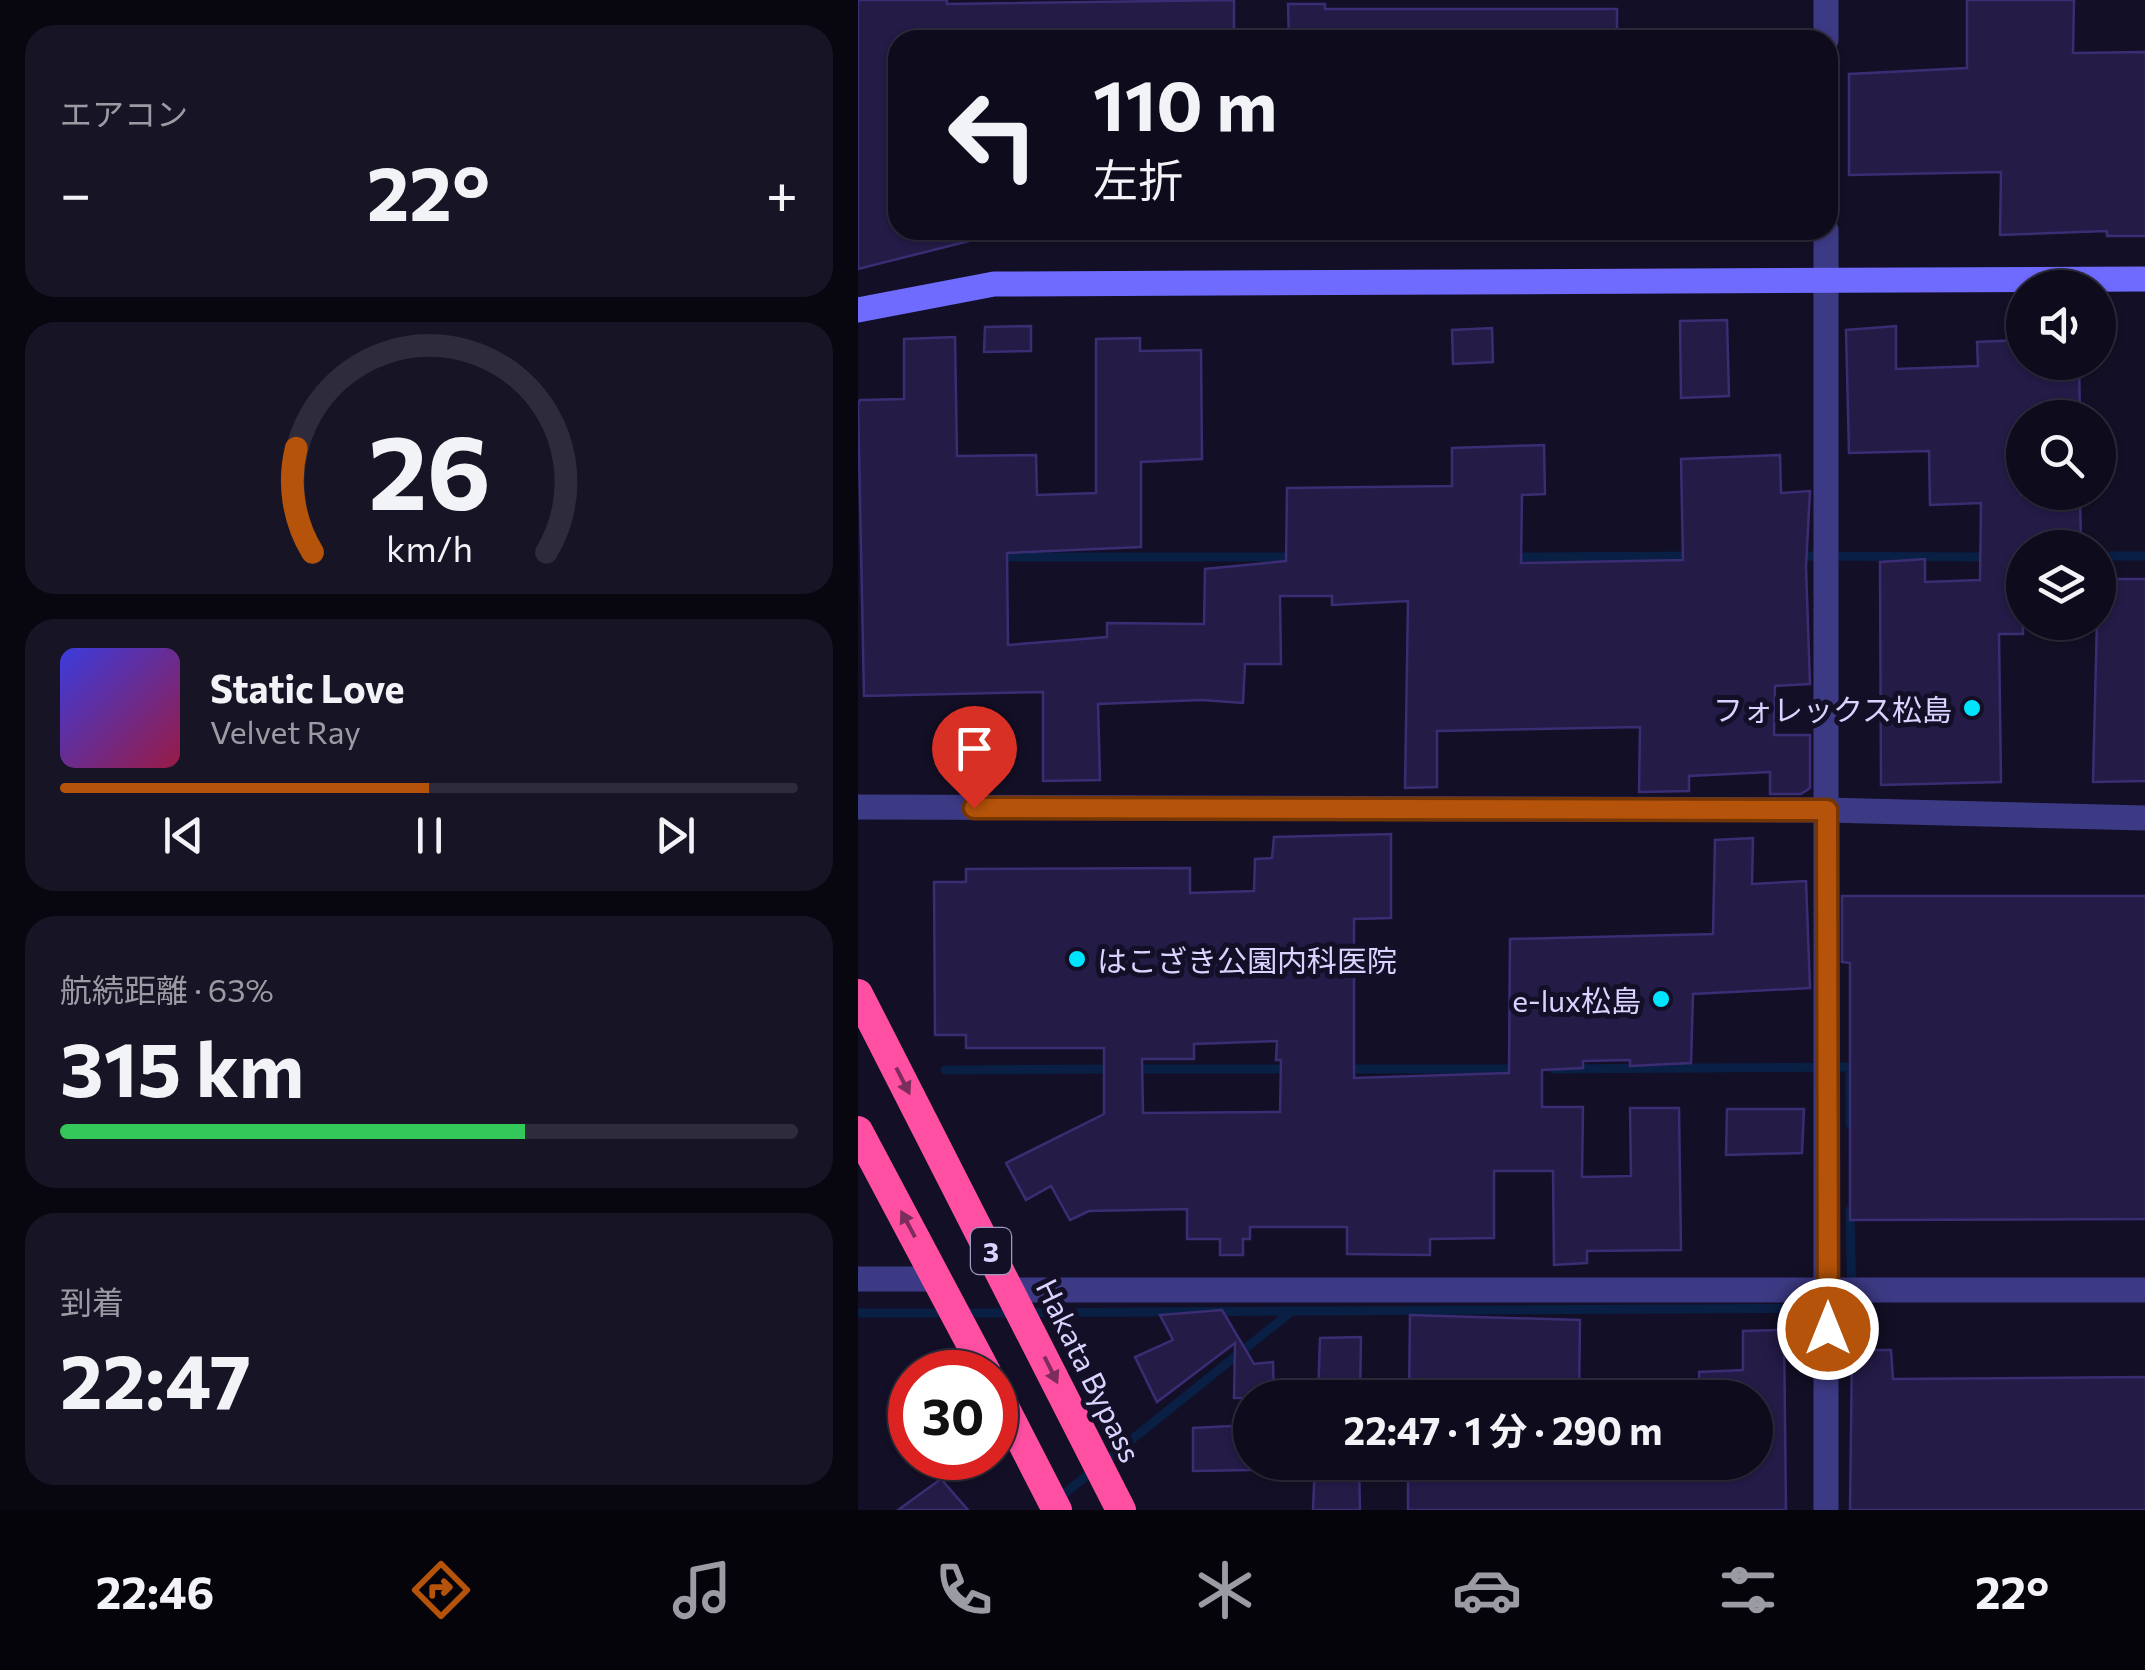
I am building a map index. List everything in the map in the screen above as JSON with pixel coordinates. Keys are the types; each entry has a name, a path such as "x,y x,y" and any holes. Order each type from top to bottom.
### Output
{"highway":[{"name":"Hakata Bypass","path":"858,994 1120,1510"},
{"name":"3","path":"858,1131 975,1350"},
{"path":"1018,1434 1057,1510"}],"street":[{"path":"1826,0 1826,30"},
{"path":"1826,240 1826,1510"},
{"path":"858,310 994,284 2146,280"},
{"path":"858,806 1827,810 2146,818"},
{"path":"858,1279 938,1279"},
{"path":"1011,1290 2146,1290"}],"building":[{"path":"858,0 947,0 947,4 1234,0 1234,30 888,30 888,240 973,240 858,269"},
{"path":"1967,0 2074,0 2073,53 2146,52 2146,236 2107,236 2107,231 2000,235 2001,172 1849,175 1849,74 1967,68"},
{"path":"1288,4 1325,4 1325,9 1617,9 1617,30 1289,30"},
{"path":"1727,320 1729,396 1681,398 1680,321"},
{"path":"1031,326 1031,351 984,352 985,327"},
{"path":"1896,326 1896,369 1978,366 1977,342 2006,341 2006,380 2079,380 2080,400 2006,400 2006,510 2080,510 2081,530 2006,530 2006,634 1999,634 2001,782 1881,785 1880,562 1925,559 1925,582 1980,580 1981,503 1930,505 1929,451 1849,453 1846,330"},
{"path":"1492,328 1493,362 1453,364 1452,330"},
{"path":"955,337 957,456 1036,455 1037,495 1096,493 1096,339 1140,338 1140,351 1201,350 1202,459 1141,462 1141,547 1007,553 1008,645 1107,637 1107,623 1204,624 1205,569 1286,561 1287,488 1452,486 1452,448 1544,445 1545,494 1522,495 1521,563 1683,560 1681,459 1780,455 1781,493 1810,491 1806,567 1810,684 1775,686 1774,735 1810,735 1810,788 1801,794 1770,794 1770,772 1689,776 1689,791 1639,792 1640,727 1437,731 1437,787 1405,788 1408,601 1332,605 1332,596 1280,596 1281,664 1245,664 1243,703 1202,700 1098,704 1100,780 1043,781 1043,692 864,696 858,404 860,400 904,399 904,339"},
{"path":"2116,579 2146,579 2146,781 2093,782 2096,640 2116,640"},
{"path":"1391,834 1391,918 1354,919 1354,1078 1509,1073 1510,939 1713,934 1715,840 1753,838 1752,884 1806,881 1810,988 1693,994 1691,1063 1630,1066 1630,1060 1583,1061 1583,1068 1542,1070 1542,1107 1583,1107 1582,1177 1631,1176 1630,1108 1679,1108 1681,1250 1587,1251 1587,1263 1554,1265 1553,1171 1494,1171 1494,1238 1430,1239 1430,1255 1347,1254 1347,1227 1250,1227 1250,1239 1243,1239 1243,1255 1220,1255 1220,1239 1187,1239 1187,1209 1089,1211 1070,1220 1051,1186 1026,1200 1006,1163 1104,1114 1104,1048 966,1048 966,1035 935,1035 934,882 966,882 966,869 1190,868 1190,893 1254,891 1255,859 1272,858 1274,837","holes":["1277,1041 1276,1060 1281,1060 1280,1112 1143,1113 1142,1059 1194,1059 1194,1044"]},
{"path":"1842,896 2146,896 2146,1219 1850,1220 1850,963 1842,962"},
{"path":"1727,1109 1804,1109 1802,1153 1726,1155"},
{"path":"1222,1310 1254,1364 1273,1362 1274,1380 1234,1380 1235,1343 1157,1402 1135,1357 1173,1340 1160,1315"},
{"path":"1410,1315 1580,1320 1579,1380 1409,1380"},
{"path":"1784,1330 1786,1510 1408,1510 1408,1480 1773,1480 1773,1380 1699,1380 1699,1372 1743,1370 1743,1331"},
{"path":"1361,1337 1360,1380 1319,1380 1320,1338"},
{"path":"1852,1350 1891,1350 1893,1379 2146,1377 2146,1510 1850,1510"},
{"path":"1233,1426 1233,1470 1193,1471 1193,1428"},
{"path":"942,1480 968,1510 898,1510"},
{"path":"1314,1480 1359,1480 1360,1510 1313,1510"}],"waterway":[{"path":"1511,557 1690,556"},
{"path":"1796,556 1990,557"},
{"path":"2116,556 2146,556"},
{"path":"996,557 1295,557"},
{"path":"1850,1067 1850,1124"},
{"path":"1553,1069 1852,1067"},
{"path":"945,1070 1112,1069"},
{"path":"1133,1069 1292,1069"},
{"path":"1343,1069 1517,1069"},
{"path":"961,1313 1852,1308 1850,1210"},
{"path":"1059,1498 1292,1311"},
{"path":"858,1313 945,1313"}],"place":[{"name":"フォレックス松島","path":"1972,708"},
{"name":"はこざき公園内科医院","path":"1077,959"},
{"name":"e-lux松島","path":"1661,999"}],"route":[{"path":"974,808 1827,810 1828,1329"}]}
